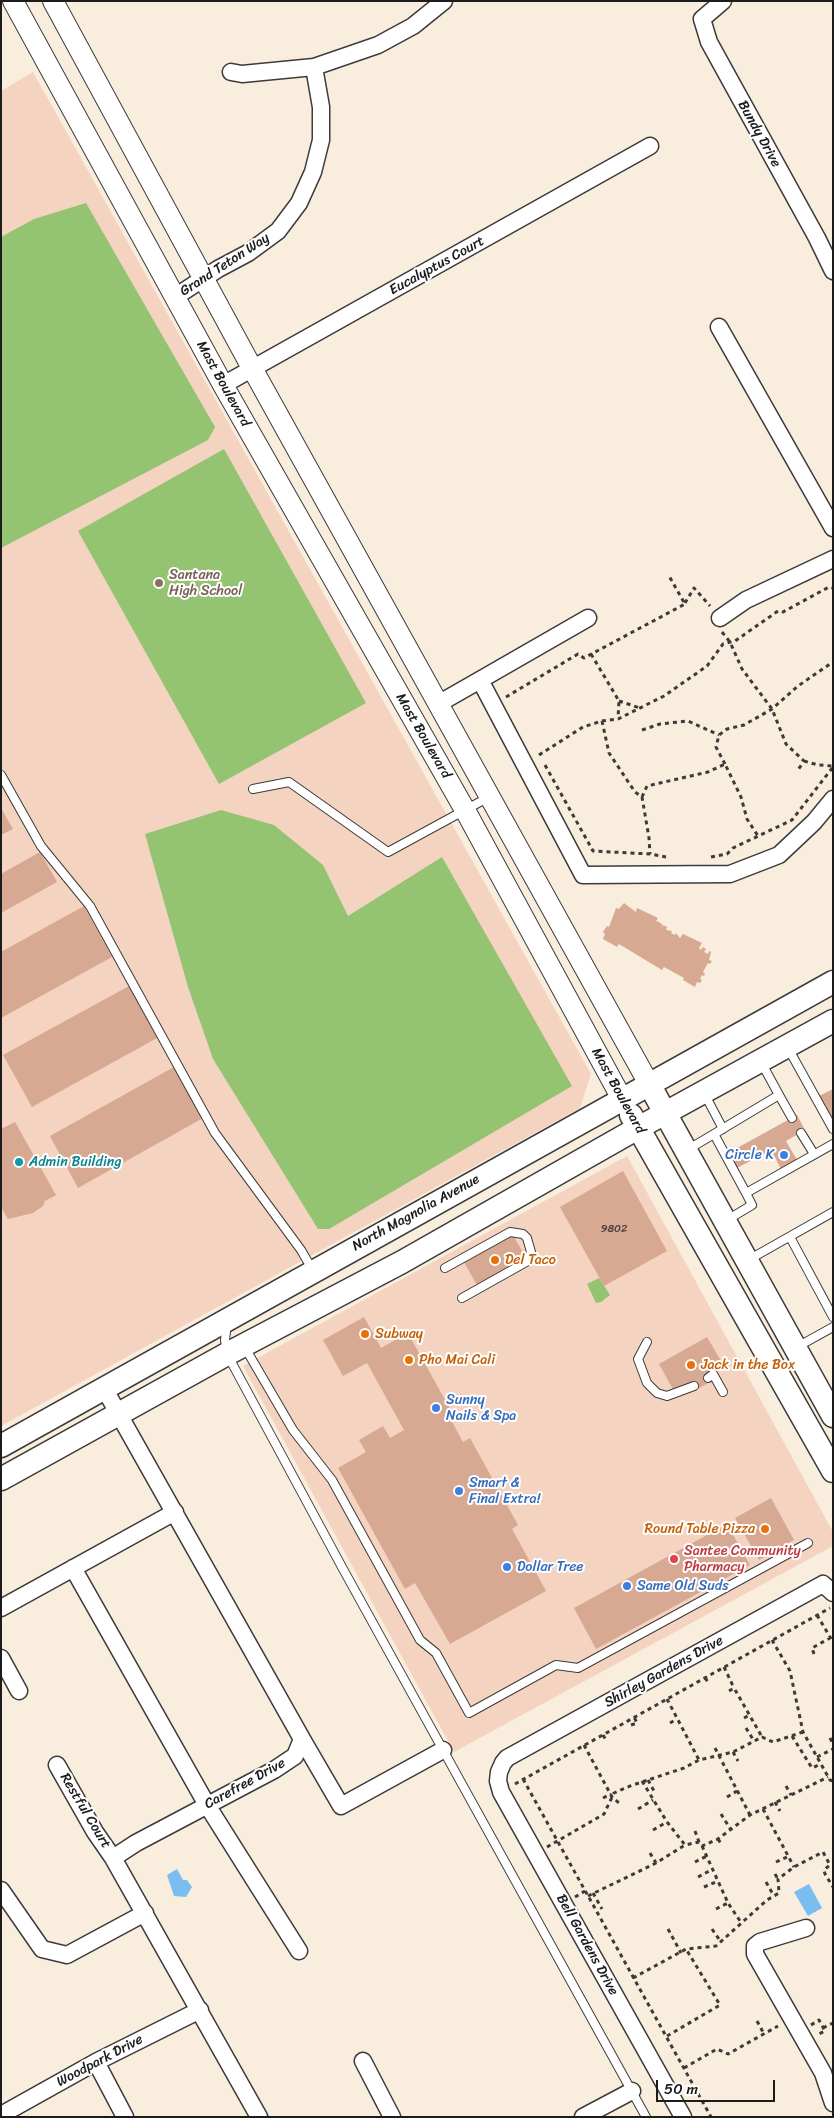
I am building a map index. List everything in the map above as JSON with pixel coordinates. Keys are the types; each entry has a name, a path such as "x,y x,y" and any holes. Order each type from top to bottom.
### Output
{"main road":[{"name":"North Magnolia Avenue","path":"1,1446 833,982"},
{"path":"1,1479 236,1350 402,1262 833,1020"},
{"name":"Mast Boulevard","path":"649,1084 833,1416"},
{"name":"Mast Boulevard","path":"622,1099 833,1471"}],"street":[{"name":"Mast Boulevard","path":"13,1 223,385 465,810 622,1099"},
{"name":"Mast Boulevard","path":"53,1 252,368 649,1084"},
{"path":"231,72 242,74 314,67 384,42 413,26 444,1"},
{"name":"Bundy Drive","path":"723,1 702,19 709,42 817,238 833,271"},
{"name":"Grand Teton Way","path":"175,297 204,277 248,253 278,231 294,210 307,188 318,156 322,124 314,67"},
{"name":"Eucalyptus Court","path":"223,385 650,146"},
{"path":"719,327 833,528"},
{"path":"720,618 746,600 833,559"},
{"path":"438,704 588,618"},
{"path":"480,680 583,875 730,874 779,855 814,822 833,799"},
{"path":"104,1388 341,1806 443,1750"},
{"path":"1,1608 175,1512"},
{"path":"73,1568 207,1805 299,1952"},
{"name":"Shirley Gardens Drive","path":"499,1772 507,1758 823,1584 832,1600"},
{"path":"1,1658 19,1691"},
{"name":"Carefree Drive","path":"113,1858 296,1756 302,1739"},
{"name":"Restful Court","path":"57,1765 95,1832 113,1858"},
{"name":"Bell Gardens Drive","path":"499,1772 498,1781 501,1792 683,2117"},
{"path":"113,1858 259,2117"},
{"path":"1,1890 42,1950 67,1955 145,1912"},
{"path":"806,1928 773,1937 755,1946 755,1954 823,2073 833,2103"},
{"name":"Woodpark Drive","path":"1,2115 96,2062 200,2010"},
{"path":"363,2061 392,2117"},
{"path":"96,2062 125,2117"},
{"path":"583,2117 632,2091"}],"lane":[{"path":"1,775 41,846 90,906 216,1133 301,1250 313,1271"},
{"path":"253,789 290,782 388,852 489,797"},
{"path":"787,1046 833,1129"},
{"path":"760,1061 792,1118"},
{"path":"703,1092 723,1129"},
{"path":"686,1151 779,1095"},
{"path":"801,1133 814,1154"},
{"path":"714,1134 752,1205 725,1221"},
{"path":"746,1192 833,1144"},
{"path":"747,1261 833,1212"},
{"path":"445,1268 510,1232 523,1234 527,1238 531,1252 528,1260 462,1298"},
{"path":"790,1236 833,1317"},
{"path":"228,1319 225,1340 236,1350 293,1430 332,1480 420,1640 436,1652 469,1713 556,1666 578,1668 808,1543"},
{"path":"795,1348 833,1327"},
{"path":"647,1342 638,1359 647,1383 657,1393 667,1396 694,1386"},
{"path":"236,1350 443,1750 646,2117"},
{"path":"708,1378 714,1374 723,1392"}],"path":[{"path":"511,705 506,697 578,654 584,658 685,604 669,576"},
{"path":"539,755 583,727 618,718 664,696 707,666 723,644 735,641 778,611 783,612 830,587 833,588"},
{"path":"730,642 742,669 772,710 786,744 804,761 818,765 833,766"},
{"path":"591,654 619,701 618,718"},
{"path":"758,837 747,819 741,797 716,747 719,735 727,729 744,724 772,710 798,686 833,662"},
{"path":"619,701 640,708"},
{"path":"602,721 609,753 635,792 642,797"},
{"path":"642,730 660,724 688,721 719,735"},
{"path":"534,746 594,851 650,854 668,858"},
{"path":"798,770 804,761"},
{"path":"650,854 642,797 647,786 708,772 725,764"},
{"path":"703,858 727,854 733,848 792,820 833,766"},
{"path":"508,1788 817,1615 832,1600"},
{"path":"817,1615 833,1642"},
{"path":"814,1654 812,1648 830,1638"},
{"path":"772,1640 790,1671 803,1732 828,1777 833,1782"},
{"path":"724,1667 762,1737 772,1742 803,1732"},
{"path":"705,1678 708,1682"},
{"path":"729,1691 734,1688"},
{"path":"668,1699 700,1760"},
{"path":"744,1718 750,1715"},
{"path":"631,1725 637,1722 634,1717"},
{"path":"670,1722 677,1719"},
{"path":"746,1728 754,1741"},
{"path":"602,1735 606,1740"},
{"path":"792,1736 812,1768 821,1764"},
{"path":"603,1798 642,1781 684,1768 700,1760 733,1752 762,1737"},
{"path":"830,1738 833,1744"},
{"path":"584,1745 611,1796 619,1803"},
{"path":"716,1748 750,1815"},
{"path":"817,1757 833,1748"},
{"path":"733,1752 738,1761"},
{"path":"702,1846 718,1839 750,1815 828,1777"},
{"path":"523,1779 711,2117"},
{"path":"648,1780 654,1791"},
{"path":"642,1781 685,1845"},
{"path":"786,1786 791,1794"},
{"path":"728,1797 737,1790"},
{"path":"544,1849 604,1814 611,1796"},
{"path":"638,1809 653,1800"},
{"path":"775,1802 780,1812"},
{"path":"764,1809 787,1857 794,1867"},
{"path":"721,1814 731,1830"},
{"path":"653,1830 668,1822"},
{"path":"695,1831 728,1903 742,1924"},
{"path":"718,1839 722,1845"},
{"path":"588,1896 656,1863 685,1845 700,1842"},
{"path":"778,1879 794,1867 823,1852 830,1866 824,1870 824,1874 833,1887"},
{"path":"650,1854 656,1863"},
{"path":"695,1862 707,1856"},
{"path":"776,1862 787,1857"},
{"path":"698,1877 713,1869"},
{"path":"633,1978 686,1949 716,1946 767,1900 779,1893 778,1879 775,1874"},
{"path":"704,1888 718,1881"},
{"path":"766,1882 774,1896"},
{"path":"572,1898 585,1891"},
{"path":"593,1893 602,1909"},
{"path":"716,1909 728,1903"},
{"path":"668,1929 680,1953"},
{"path":"712,1929 721,1942"},
{"path":"666,2037 720,2005 686,1949"},
{"path":"684,2068 717,2049 728,2054 792,2019"},
{"path":"757,2021 764,2034"},
{"path":"824,2028 833,2023"}],"shaded area":[{"name":"Santana High School","path":"33,72 591,1074 580,1108 1,1426 1,91"},
{"path":"627,1156 833,1532 833,1546 454,1752 243,1366"}],"green space":[{"path":"86,203 215,427 208,440 1,548 1,237 34,219"},
{"path":"224,449 366,703 219,784 78,531"},
{"path":"221,810 274,825 323,865 348,916 442,857 572,1086 329,1229 318,1229 213,1059 188,987 145,834"},
{"path":"599,1278 610,1295 601,1302 596,1303 587,1284"}],"water":[{"path":"177,1869 183,1880 187,1880 192,1887 186,1897 174,1896 167,1875"},
{"path":"809,1884 822,1908 808,1916 794,1892"}],"building":[{"path":"1,808 13,829 1,835"},
{"path":"40,852 57,882 1,913 1,874"},
{"path":"624,903 636,912 637,908 658,918 655,923 657,921 662,924 662,927 663,925 667,927 666,930 672,931 671,933 675,935 676,933 680,938 683,934 702,943 699,948 701,950 703,947 706,949 704,952 708,954 709,951 711,952 709,960 712,961 710,964 708,963 703,972 705,974 704,976 702,975 700,983 697,982 695,987 683,980 684,978 664,967 662,970 619,944 617,947 603,939 605,934 603,932 607,926 609,927 616,908 619,909"},
{"path":"84,906 112,957 1,1018 1,952"},
{"path":"129,986 157,1038 32,1107 3,1055"},
{"path":"174,1067 203,1118 78,1188 50,1136"},
{"path":"833,1089 833,1125 817,1097"},
{"path":"797,1115 805,1130 786,1141 797,1160 781,1169 771,1150 737,1168 728,1153"},
{"name":"Admin Building","path":"15,1122 56,1195 45,1201 43,1206 33,1213 8,1219 1,1207 1,1129"},
{"path":"623,1171 667,1251 604,1286 560,1207"},
{"name":"Del Taco","path":"513,1235 526,1258 477,1285 464,1262"},
{"path":"364,1317 381,1348 408,1333 455,1418 451,1420 463,1442 470,1438 518,1525 512,1529 546,1591 450,1644 415,1583 405,1589 338,1468 366,1452 359,1440 383,1426 390,1438 404,1430 367,1363 343,1376 323,1340"},
{"name":"Jack in the Box","path":"707,1337 724,1366 706,1375 710,1382 696,1390 693,1383 675,1393 659,1364"},
{"name":"Round Table Pizza","path":"771,1498 794,1540 759,1560 735,1518"},
{"path":"727,1524 750,1565 596,1649 574,1608"}],"place":[{"name":"Santana High School","path":"159,583"},
{"name":"Circle K","path":"784,1155"},
{"name":"Admin Building","path":"19,1162"},
{"name":"Del Taco","path":"495,1260"},
{"name":"Subway","path":"365,1334"},
{"name":"Pho Mai Cali","path":"409,1360"},
{"name":"Jack in the Box","path":"691,1365"},
{"name":"Sunny Nails & Spa","path":"436,1408"},
{"name":"Smart & Final Extra!","path":"459,1491"},
{"name":"Round Table Pizza","path":"765,1529"},
{"name":"Santee Community Pharmacy","path":"674,1559"},
{"name":"Dollar Tree","path":"507,1567"},
{"name":"Same Old Suds","path":"627,1586"}]}
